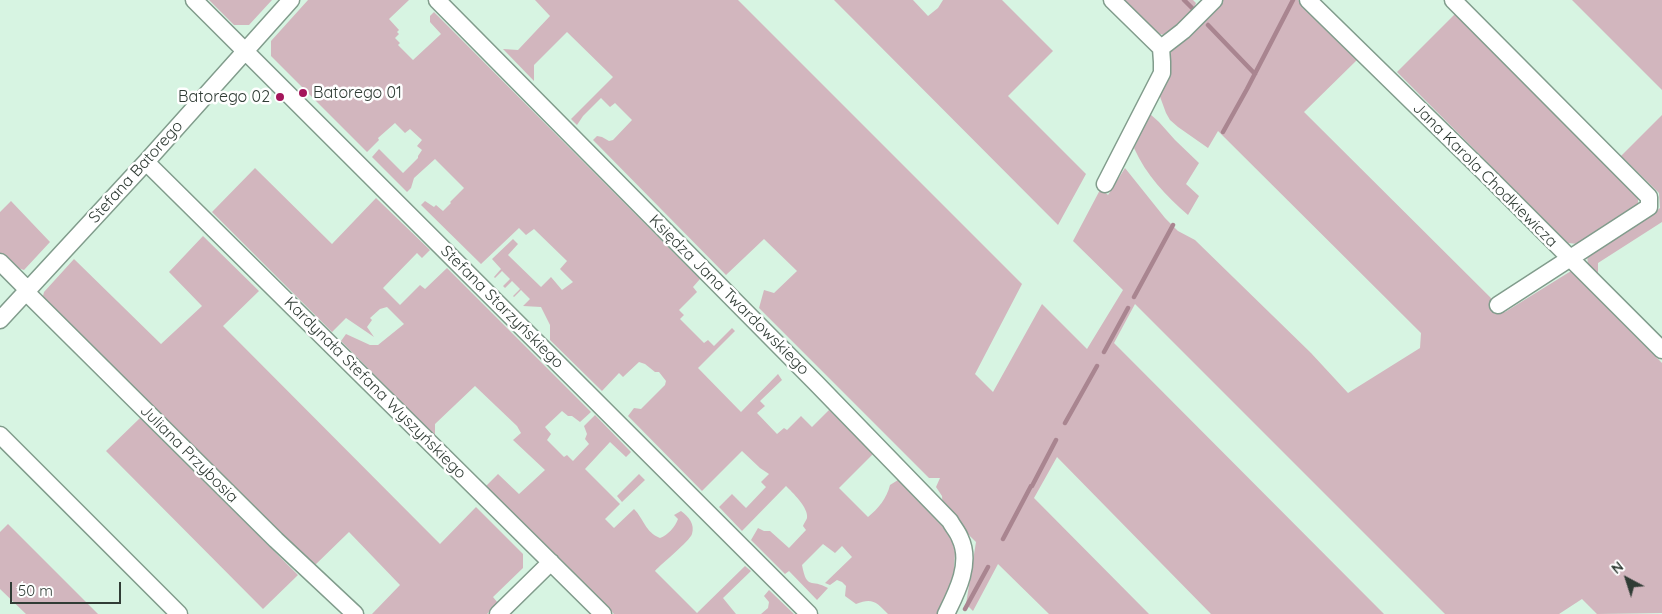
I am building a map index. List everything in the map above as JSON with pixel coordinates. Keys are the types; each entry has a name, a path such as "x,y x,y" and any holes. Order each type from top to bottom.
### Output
{"street":[{"name":"Stefana Starzyńskiego","path":"194,0 809,614"},
{"name":"Stefana Batorego","path":"0,320 146,162 291,0"},
{"name":"Księdza Jana Twardowskiego","path":"437,0 950,521 961,539 965,562 959,587 947,614"},
{"path":"1105,184 1162,73 1161,48 1112,0"},
{"path":"1161,48 1183,31 1214,0"},
{"name":"Jana Karola Chodkiewicza","path":"1308,0 1662,350"},
{"path":"1453,0 1649,197 1649,207 1498,305"},
{"name":"Kardynała Stefana Wyszyńskiego","path":"146,162 603,614"},
{"name":"Juliana Przybosia","path":"0,262 276,540 355,614"},
{"path":"0,435 179,614"},
{"path":"498,614 551,562"}],"shaded area":[{"path":"209,0 272,0 249,25 234,25"},
{"path":"308,0 409,0 389,19 399,30 397,32 399,34 395,38 400,43 398,45 413,60 441,34 430,22 430,16 434,12 700,279 693,287 697,292 679,310 684,315 680,319 704,343 708,340 714,346 732,328 735,331 698,368 741,412 778,374 782,380 760,401 765,406 757,413 777,434 784,428 787,430 801,416 812,427 829,410 873,454 839,488 868,517 882,503 890,485 898,480 950,534 955,552 953,588 939,614 888,614 871,601 856,604 845,596 846,586 842,582 837,580 830,585 825,583 852,557 842,546 835,553 823,544 802,565 808,581 828,588 817,600 789,571 785,574 751,540 758,528 770,531 789,548 806,530 803,526 807,514 800,501 792,492 786,486 742,531 719,507 732,494 746,508 766,487 761,482 769,474 742,451 702,491 628,416 634,408 641,409 665,385 666,381 659,372 655,372 639,362 623,377 619,373 602,391 550,340 550,325 541,307 523,306 530,299 521,290 513,296 520,289 512,281 505,288 503,286 510,279 502,271 494,277 501,269 492,259 513,239 518,244 508,255 541,287 551,277 562,290 573,282 560,269 567,261 534,229 526,235 519,228 481,264 421,205 425,201 434,207 436,205 443,211 464,188 435,159 414,178 411,188 407,192 372,157 379,149 403,173 418,158 422,150 417,146 422,140 410,129 405,133 395,123 378,138 379,140 367,152 271,56 271,41"},
{"path":"535,0 738,0 1022,284 975,374 993,392 1042,304 1087,349 1123,290 1073,241 1101,188 1108,195 1125,168 1165,218 1178,231 1195,240 1311,353 1348,393 1420,348 1421,333 1218,131 1208,148 1170,120 1159,94 1173,44 1219,0 1298,0 1358,59 1304,112 1505,312 1571,271 1662,363 1662,613 1597,614 1582,599 1559,614 1445,614 1135,304 1114,343 1384,614 1211,614 1057,457 1034,498 1149,614 1049,614 998,564 973,611 966,604 976,542 943,510 942,496 936,487 940,478 929,478 759,308 764,290 774,293 797,271 764,239 726,275 593,140 597,136 609,141 613,140 632,120 615,103 610,107 601,98 577,125 571,119 613,77 567,32 534,65 534,81 503,49 518,50 550,16"},
{"path":"834,0 913,0 928,16 938,8 943,0 1002,0 1053,51 1008,96 1086,174 1058,225"},
{"path":"1121,0 1193,0 1196,3 1191,17 1164,35 1153,32"},
{"path":"1572,0 1662,0 1662,90"},
{"path":"1456,13 1638,198 1638,206 1578,244 1568,243 1397,72"},
{"path":"1150,114 1199,163 1186,184 1199,196 1188,215 1157,185 1144,167 1134,148"},
{"path":"1662,115 1662,222 1598,263 1598,275 1588,265 1587,255 1660,208 1659,193 1621,156"},
{"path":"255,168 332,244 376,198 430,250 422,258 417,253 383,288 400,305 420,285 425,289 447,268 591,412 580,422 562,411 545,427 551,434 547,440 564,457 567,455 573,461 589,444 585,439 587,434 584,426 595,415 631,452 626,457 610,442 585,469 620,504 605,519 614,528 634,509 648,529 660,538 673,528 678,519 674,515 681,511 691,521 693,527 692,534 655,571 697,613 745,566 751,571 723,598 736,614 614,614 486,486 498,474 519,494 545,470 513,440 521,433 517,426 475,386 435,424 435,436 341,341 346,334 370,345 378,345 404,324 387,307 380,309 370,318 372,320 367,327 374,337 346,318 332,332 212,212"},
{"path":"11,201 50,242 24,270 15,267 0,255 0,212"},
{"path":"203,236 259,291 223,326 440,544 476,507 523,554 523,568 493,597 498,603 487,614 372,614 400,585 349,532 313,567 46,304 43,296 44,292 74,259 161,344 202,306 169,272"},
{"path":"140,418 298,575 263,609 106,451"},
{"path":"639,474 645,480 622,502 617,496"},
{"path":"8,524 98,614 26,614 0,589 0,532"},
{"path":"769,590 794,614 761,614 768,608 769,602 764,596"}],"waterway":[{"path":"1184,0 1192,8"},
{"path":"1223,132 1293,0"},
{"path":"1208,25 1255,74"},
{"path":"1134,297 1173,225"},
{"path":"1104,352 1128,308"},
{"path":"1065,423 1097,366"},
{"path":"1032,486 1056,440"},
{"path":"1003,539 1031,486"},
{"path":"965,609 988,567"}],"place":[{"name":"Batorego 01","path":"303,93"},
{"name":"Batorego 02","path":"280,97"}]}
